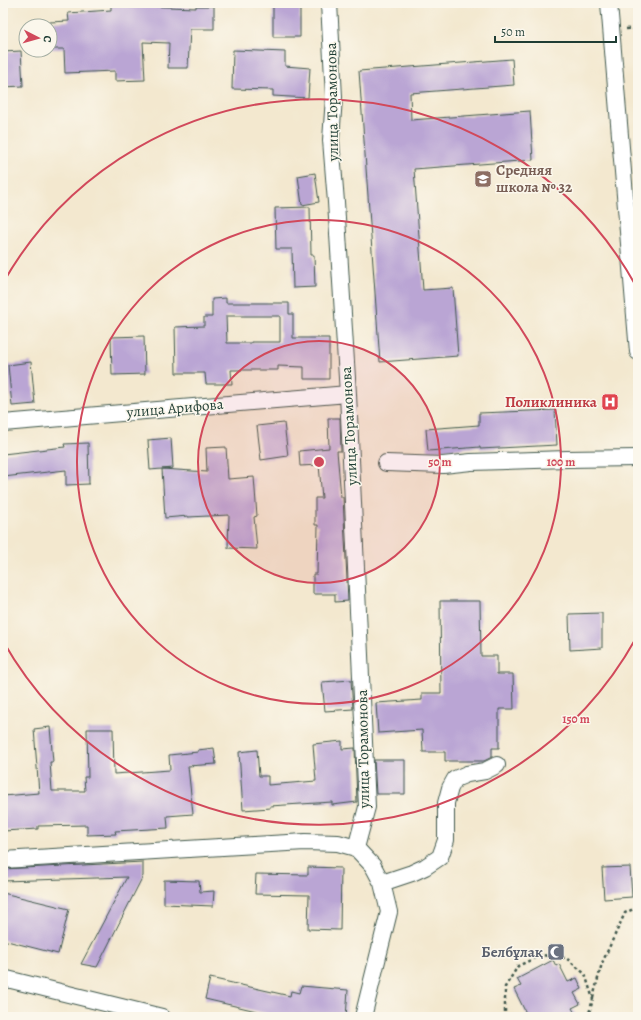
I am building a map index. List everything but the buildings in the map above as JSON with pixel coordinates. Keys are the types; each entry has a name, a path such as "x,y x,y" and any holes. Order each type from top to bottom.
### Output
{"street":[{"name":"улица Торамонова","path":"329,3 334,97 331,140 348,394 367,807 356,848"},
{"path":"609,3 638,352"},
{"name":"улица Арифова","path":"3,423 348,394"},
{"path":"386,464 443,464 560,459 638,458"},
{"path":"382,883 426,867 440,857 446,840 446,803 450,788 455,780 467,774 485,771 498,765"},
{"path":"3,860 305,842 338,843 356,848 373,866 382,883 389,912 363,1017"},
{"path":"3,978 162,1017"}],"path":[{"path":"588,1017 602,962 626,913 638,907"},
{"path":"508,1017 505,1013 505,987 518,966 541,955 566,958 586,974 593,999"}],"place":[{"name":"Средняя школа № 32","path":"483,179"},
{"name":"Поликлиника","path":"610,402"},
{"name":"Белбұлақ","path":"556,952"}]}
